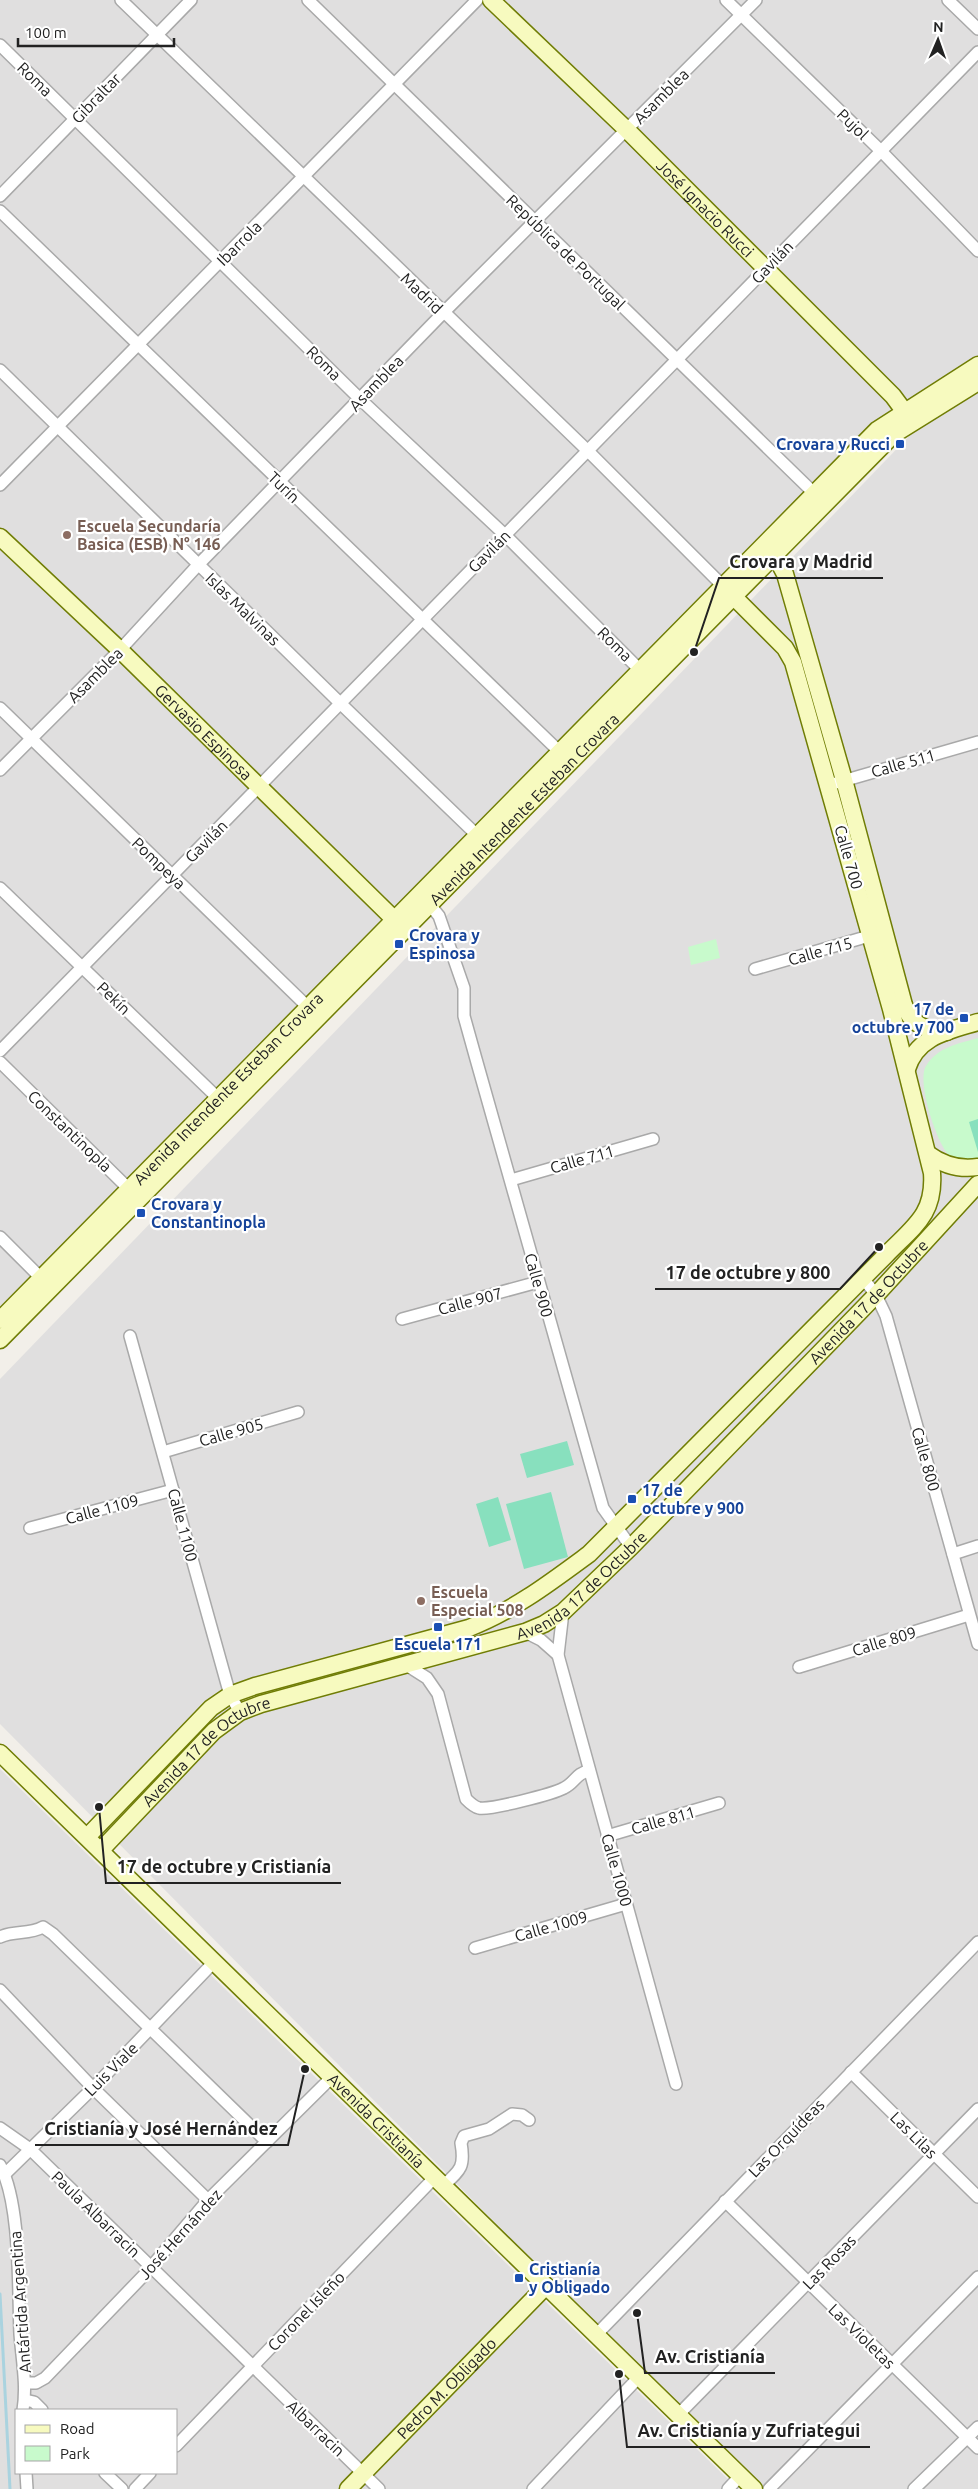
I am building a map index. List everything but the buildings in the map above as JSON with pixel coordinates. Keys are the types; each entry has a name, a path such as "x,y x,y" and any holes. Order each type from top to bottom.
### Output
{"main road":[{"name":"José Ignacio Rucci","path":"491,0 627,130 766,268 909,417"},
{"name":"Avenida Intendente Esteban Crovara","path":"0,1320 46,1282 135,1194 819,499 893,435 909,417 978,365"},
{"name":"Avenida Intendente Esteban Crovara","path":"909,417 978,382"},
{"name":"Gervasio Espinosa","path":"0,537 120,650 400,924"},
{"name":"Calle 700","path":"769,549 785,574 836,782 878,934 907,1069 928,1154"},
{"name":"Calle 700","path":"728,591 790,655 836,782"},
{"name":"Avenida Intendente Esteban Crovara","path":"400,924 430,905 483,840"},
{"name":"Calle 700","path":"878,934 906,1012 927,1030 947,1032"},
{"path":"907,1069 910,1058 922,1044 947,1032 978,1022"},
{"path":"928,1154 937,1161 956,1167 978,1167"},
{"name":"Avenida 17 de Octubre","path":"87,1837 201,1717 230,1695 255,1686 487,1621 551,1582 589,1554 863,1278 928,1208 933,1185 928,1154"},
{"name":"Avenida 17 de Octubre","path":"101,1850 214,1731 240,1712 261,1704 525,1632 544,1624 563,1612 631,1548 876,1295 978,1184"},
{"name":"Avenida Intendente Esteban Crovara","path":"0,1340 46,1282"},
{"name":"Avenida Cristianía","path":"0,1753 754,2489"},
{"name":"Pedro M. Obligado","path":"348,2489 546,2286"}],"street":[{"name":"Madrid","path":"121,0 443,314 588,451 728,591"},
{"name":"Gibraltar","path":"0,196 191,0"},
{"name":"República de Portugal","path":"308,0 819,499"},
{"name":"Ibarrola","path":"0,485 221,262 393,83 477,0"},
{"name":"Pujol","path":"726,0 881,151 978,251"},
{"name":"Asamblea","path":"0,770 120,650 279,481 756,0"},
{"path":"948,0 978,29"},
{"name":"Roma","path":"0,45 360,399 505,535 645,674"},
{"name":"Gavilán","path":"0,1050 978,52"},
{"name":"Turín","path":"0,211 423,618 564,757"},
{"name":"Islas Malvinas","path":"0,370 198,565 483,840"},
{"name":"Pompeya","path":"0,708 314,1013"},
{"name":"Calle 511","path":"836,782 978,742"},
{"name":"Pekín","path":"0,888 224,1104"},
{"name":"Calle 900","path":"430,905 440,916 464,988 464,1016 603,1508 615,1528 631,1548"},
{"name":"Calle 715","path":"755,969 878,934"},
{"name":"Constantinopla","path":"0,1062 135,1194"},
{"name":"Calle 711","path":"511,1180 653,1139"},
{"path":"0,1237 46,1282"},
{"name":"Calle 800","path":"863,1278 876,1295 886,1316 978,1644"},
{"name":"Calle 907","path":"402,1319 538,1282"},
{"name":"Calle 1100","path":"130,1336 230,1695 240,1712"},
{"name":"Calle 905","path":"163,1452 298,1412"},
{"name":"Calle 1109","path":"30,1528 173,1490"},
{"path":"954,1554 978,1546"},
{"name":"Calle 1000","path":"563,1612 558,1641 558,1655 676,2084"},
{"name":"Calle 809","path":"799,1667 970,1615"},
{"path":"487,1621 494,1640"},
{"path":"525,1632 541,1640 558,1655"},
{"path":"405,1664 427,1678 438,1694 466,1799 475,1806 486,1808 557,1791 567,1786 580,1772 589,1771"},
{"name":"Calle 811","path":"607,1836 719,1803"},
{"name":"Calle 1009","path":"475,1948 626,1904"},
{"path":"0,1937 8,1933 29,1932 42,1927 48,1930 267,2142"},
{"name":"Las Orquídeas","path":"596,2335 977,1943"},
{"name":"Luis Viale","path":"2,2170 30,2150 93,2088 214,1962"},
{"path":"0,1990 93,2088 208,2200"},
{"name":"Las Lilas","path":"850,2072 978,2197"},
{"name":"José Hernández","path":"25,2383 36,2383 45,2378 151,2267 208,2200 332,2077"},
{"name":"Las Rosas","path":"678,2415 978,2108"},
{"name":"Coronel Isleño","path":"178,2444 253,2366 440,2181 462,2165 464,2159 461,2143 464,2136 489,2129 512,2114 522,2115 529,2120"},
{"name":"Paula Albarracin","path":"0,2128 30,2150 253,2366"},
{"name":"Antártida Argentina","path":"2,2170 14,2207 21,2356 25,2383 24,2405"},
{"name":"Las Violetas","path":"725,2201 978,2448"},
{"path":"769,2489 978,2277"},
{"name":"Albarracin","path":"253,2366 379,2489"},
{"path":"533,2489 639,2377"},
{"path":"24,2405 34,2402 41,2409"},
{"path":"914,2489 978,2427"},
{"path":"26,2474 27,2489"},
{"path":"106,2474 122,2489"},
{"path":"135,2489 149,2474"},
{"path":"728,2489 740,2476"}],"shaded area":[{"path":"0,0 978,0 978,357 882,416 859,436 0,1315"},
{"path":"978,393 978,1935 598,2326 0,1724 0,1379 914,431"},
{"path":"0,1769 398,2158 738,2489 0,2489"},
{"path":"978,1948 978,2489 766,2489 608,2336 612,2323"}],"green space":[{"path":"716,939 720,958 691,965 688,947"},
{"path":"978,1038 978,1159 968,1161 955,1160 946,1152 935,1129 926,1099 924,1074 926,1066 942,1050 955,1044"},
{"path":"978,1119 978,1152 969,1122"},
{"path":"567,1441 574,1465 527,1478 520,1454"},
{"path":"551,1492 568,1557 524,1569 506,1504"},
{"path":"498,1497 511,1540 489,1547 476,1504"}],"waterway":[{"path":"0,2294 10,2489"}],"place":[{"name":"Crovara y Rucci","path":"900,444"},
{"name":"Escuela Secundaría Basica (ESB) N° 146","path":"67,535"},
{"name":"Crovara y Madrid","path":"694,652"},
{"name":"Crovara y Espinosa","path":"399,944"},
{"name":"17 de octubre y 700","path":"964,1018"},
{"name":"Crovara y Constantinopla","path":"141,1213"},
{"name":"17 de octubre y 800","path":"879,1247"},
{"name":"17 de octubre y 900","path":"632,1499"},
{"name":"Escuela Especial 508","path":"421,1601"},
{"name":"Escuela 171","path":"438,1627"},
{"name":"17 de octubre y Cristianía","path":"99,1807"},
{"name":"Cristianía y José Hernández","path":"305,2069"},
{"name":"Cristianía y Obligado","path":"519,2278"},
{"name":"Av. Cristianía","path":"637,2313"},
{"name":"Av. Cristianía y Zufriategui","path":"619,2374"}]}
